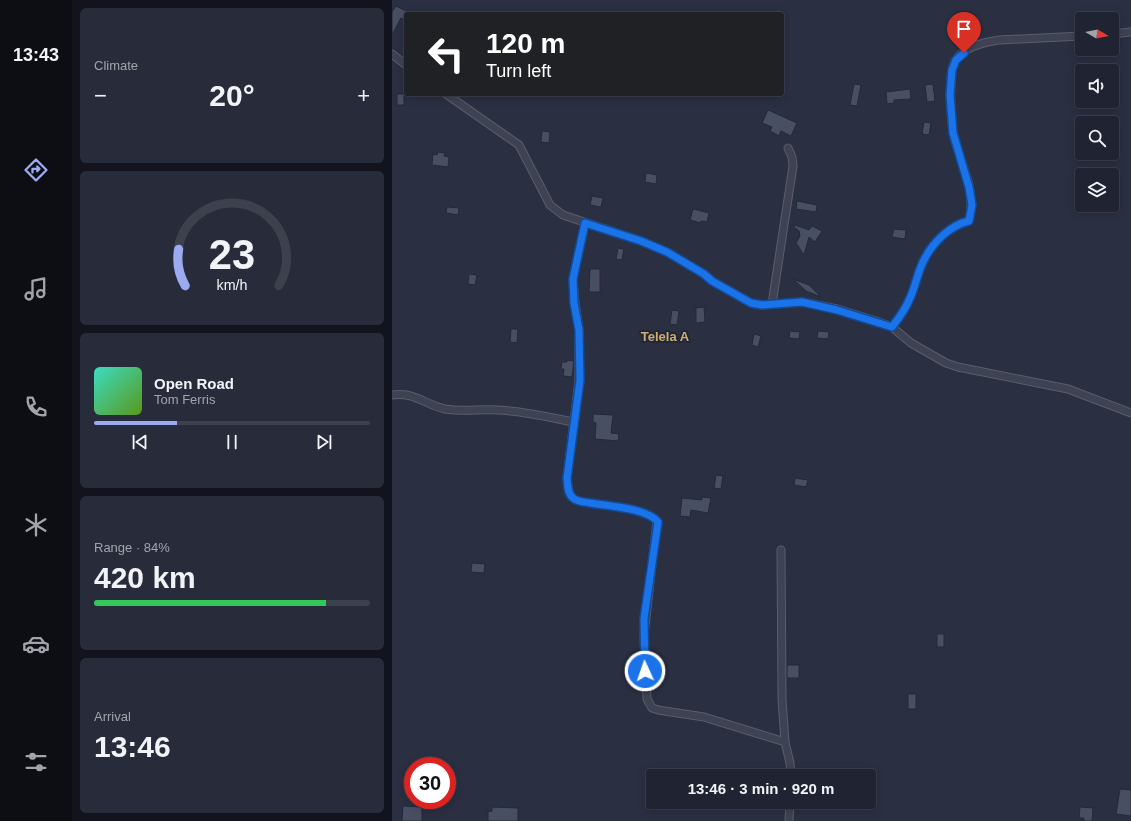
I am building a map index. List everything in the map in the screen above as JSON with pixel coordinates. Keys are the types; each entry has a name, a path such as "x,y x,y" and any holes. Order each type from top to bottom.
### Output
{"street":[{"path":"1119,33 1131,32"},
{"path":"892,327 910,299 924,258 929,251 955,226 969,221 972,205 969,187 953,133 951,114 951,76 956,60 974,46 987,42 999,40 1075,36"},
{"path":"392,54 404,63"},
{"path":"449,96 519,145 550,205 563,215 641,241 667,252 704,274 712,281 751,303 762,305 796,302 823,307 892,327 911,343 946,363 958,367 1068,389 1131,413"},
{"path":"772,304 793,166 792,157 788,148"},
{"path":"585,223 573,279 574,303 579,330 580,380 573,422 567,478 568,491 571,497 584,502 641,512 651,515 658,522 644,635 648,704 652,708 658,710 704,717 785,742"},
{"path":"392,395 410,395 430,405 450,410 498,410 573,422"},
{"path":"781,550 781,668 785,742 790,769"},
{"path":"789,821 790,809"}],"building":[{"path":"396,6 406,11 404,12 404,20 401,18 392,35 392,12"},
{"path":"854,84 861,85 857,106 850,105"},
{"path":"933,84 935,101 927,102 925,85"},
{"path":"910,89 911,99 894,100 894,103 887,104 886,92"},
{"path":"397,94 404,94 404,105 397,105"},
{"path":"768,110 797,123 791,136 781,131 779,136 770,131 772,127 762,123"},
{"path":"924,122 931,123 929,135 922,134"},
{"path":"542,131 550,132 549,143 541,142"},
{"path":"438,152 445,153 444,156 449,157 448,167 432,165 433,154 437,155"},
{"path":"646,173 657,175 656,184 645,182"},
{"path":"592,196 603,198 601,207 590,205"},
{"path":"797,201 817,205 816,212 796,209"},
{"path":"447,207 459,208 458,215 446,213"},
{"path":"693,209 709,213 707,222 701,221 701,223 690,220"},
{"path":"795,225 809,230 812,226 822,231 815,242 809,237 804,255 796,243 800,236 799,231 794,227"},
{"path":"894,229 906,230 905,239 892,237"},
{"path":"618,248 624,249 622,260 616,259"},
{"path":"590,269 600,269 600,292 589,292"},
{"path":"469,274 477,275 475,285 468,284"},
{"path":"793,279 809,285 821,297 806,291"},
{"path":"704,307 705,322 696,323 696,308"},
{"path":"672,310 679,311 677,325 670,324"},
{"path":"511,329 518,329 517,343 510,342"},
{"path":"790,331 800,332 799,339 789,338"},
{"path":"818,331 829,332 828,339 817,338"},
{"path":"754,334 761,336 758,347 752,345"},
{"path":"567,360 574,361 572,377 563,376 564,369 561,369 562,362 567,362"},
{"path":"593,414 613,415 611,433 619,434 618,441 595,439 596,423 593,422"},
{"path":"716,475 723,476 721,489 714,488"},
{"path":"795,478 808,480 806,487 794,485"},
{"path":"702,497 711,498 708,513 691,510 690,517 680,516 682,498 702,500"},
{"path":"472,563 485,564 484,573 471,572"},
{"path":"937,634 944,634 944,647 937,647"},
{"path":"787,665 799,665 799,678 787,678"},
{"path":"908,694 916,694 916,709 908,709"},
{"path":"1120,789 1131,790 1131,816 1116,814"},
{"path":"403,806 404,809 422,809 422,821 402,821"},
{"path":"492,807 518,808 518,821 488,821 488,812 492,811"},
{"path":"1080,807 1093,808 1092,821 1084,821 1084,818 1079,818"}],"district":[{"name":"Telela A","path":"665,336"}],"route":[{"path":"645,671 644,619 658,522 651,515 641,512 574,499 568,491 567,478 573,422 580,380 579,330 574,303 573,279 585,223 641,241 667,252 704,274 712,281 751,303 762,305 802,302 837,310 892,327 910,299 924,258 929,251 955,226 969,221 972,205 969,187 953,133 950,95 952,70 956,60 964,53"}]}
